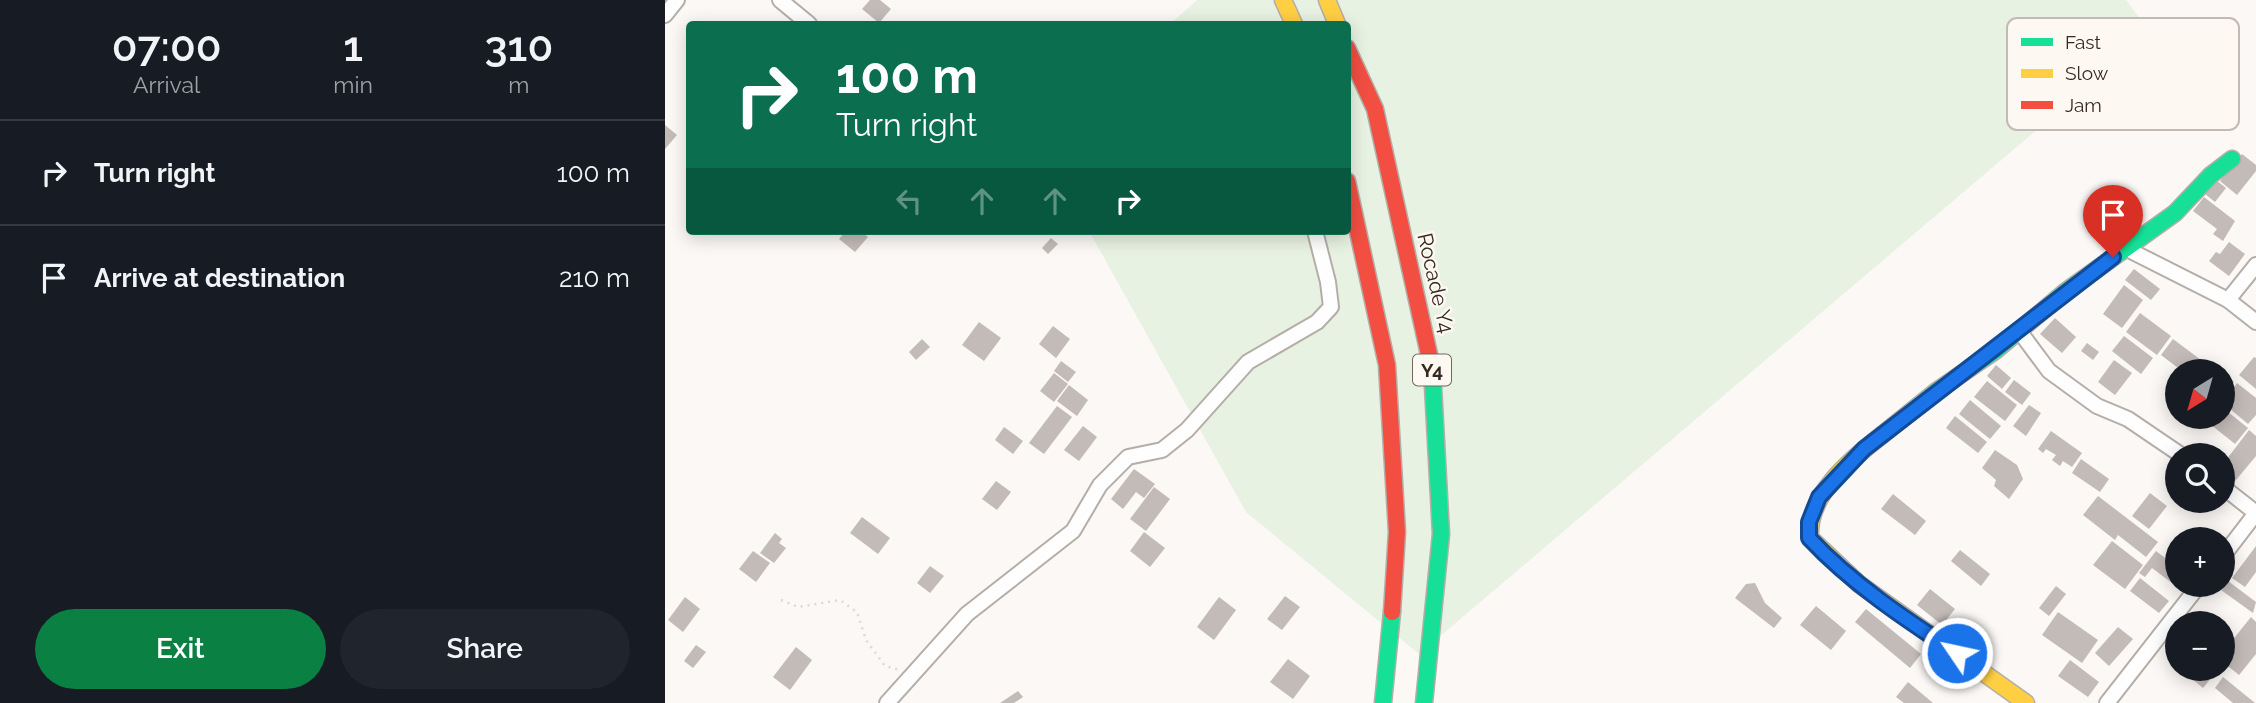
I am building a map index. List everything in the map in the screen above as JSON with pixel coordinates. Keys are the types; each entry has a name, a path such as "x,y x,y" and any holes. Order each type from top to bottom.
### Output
{"main road":[{"path":"1283,0 1292,21"},
{"path":"1327,0 1336,21"},
{"name":"Rocade Y4","path":"1351,57 1374,109 1432,360 1441,534 1425,703"},
{"path":"2026,703 1998,680 1916,626 1838,566 1809,538 1809,522 1819,497 1864,449 2019,332 2065,292 2175,213 2211,175 2232,159"},
{"name":"Y4","path":"1351,199 1387,365 1397,532 1389,663 1383,703"}],"street":[{"path":"665,15 677,0"},
{"path":"780,0 805,21"},
{"path":"887,703 967,614 1073,531 1100,485 1128,457 1162,450 1187,430 1248,362 1317,322 1331,307 1328,282 1316,235"},
{"path":"2126,248 2228,300 2256,322"},
{"path":"2228,300 2256,265"},
{"path":"2019,332 2049,371 2097,406 2128,419 2165,444"},
{"path":"2235,496 2256,513 2235,540"},
{"path":"2107,703 2190,597"}],"path":[{"path":"781,600 798,607 840,600 857,612 866,640 885,666 914,673"}],"green space":[{"path":"1197,0 2126,0 2140,18 2007,18 2007,130 2037,130 1419,654 1246,512 1091,235 1351,235 1351,21 1173,21"}],"building":[{"path":"870,0 880,0 891,9 881,21 877,21 862,9"},
{"path":"665,125 677,135 665,149"},
{"path":"2242,154 2256,165 2256,171 2237,195 2220,181"},
{"path":"2216,180 2226,188 2215,202 2205,194"},
{"path":"2204,197 2235,221 2223,241 2213,234 2217,229 2193,211"},
{"path":"842,235 868,237 855,252 839,239"},
{"path":"1051,238 1058,244 1048,254 1042,248"},
{"path":"2229,242 2245,254 2229,276 2209,261 2216,252 2220,254"},
{"path":"2134,269 2160,289 2151,300 2125,280"},
{"path":"2124,285 2143,300 2122,328 2103,314"},
{"path":"2140,313 2171,336 2157,355 2126,332"},
{"path":"2055,318 2076,337 2062,353 2040,334"},
{"path":"979,322 1001,338 984,361 962,345"},
{"path":"1053,326 1070,339 1056,358 1039,344"},
{"path":"2124,336 2153,358 2141,374 2112,351"},
{"path":"922,339 930,347 916,360 909,352"},
{"path":"2173,339 2200,359 2166,359 2161,355"},
{"path":"2087,343 2099,352 2093,360 2081,351"},
{"path":"2254,357 2256,358 2256,389 2239,375"},
{"path":"2114,360 2132,373 2115,395 2098,382"},
{"path":"1061,361 1076,372 1068,382 1054,371"},
{"path":"1996,365 2011,378 2002,389 1987,376"},
{"path":"1054,373 1068,384 1054,402 1040,391"},
{"path":"2014,380 2031,393 2022,405 2005,392"},
{"path":"1987,381 2017,405 2005,421 1974,397"},
{"path":"2237,383 2256,398 2256,415 2248,424 2235,413"},
{"path":"1069,385 1088,400 1077,416 1057,401"},
{"path":"1970,400 2001,426 1990,439 1959,414"},
{"path":"2029,405 2041,413 2026,436 2013,426"},
{"path":"1057,406 1072,417 1044,454 1029,443"},
{"path":"1955,416 1987,442 1978,453 1946,428"},
{"path":"2235,418 2248,428 2234,443 2216,429 2235,429"},
{"path":"1083,426 1097,437 1079,461 1064,450"},
{"path":"1004,427 1023,441 1013,454 995,440"},
{"path":"2249,430 2256,436 2256,456 2235,481 2235,448"},
{"path":"2051,431 2082,453 2072,467 2063,461 2060,466 2052,460 2056,455 2046,449 2043,453 2038,449"},
{"path":"1995,450 2017,465 2023,479 2009,499 1994,486 1996,480 1982,468"},
{"path":"2081,459 2109,479 2100,492 2072,473"},
{"path":"1134,469 1155,484 1144,498 1136,492 1123,509 1111,499"},
{"path":"996,481 1011,492 997,510 982,499"},
{"path":"1154,487 1170,499 1146,531 1130,519"},
{"path":"2150,493 2165,504 2165,509 2149,529 2132,516"},
{"path":"1893,494 1926,521 1915,535 1881,509"},
{"path":"2098,496 2158,542 2146,557 2118,535 2115,540 2083,515"},
{"path":"862,517 890,538 878,554 850,533"},
{"path":"1144,532 1165,548 1150,567 1130,551"},
{"path":"775,533 782,539 779,543 786,548 774,563 760,553"},
{"path":"2112,541 2143,565 2125,589 2093,565"},
{"path":"2256,546 2256,572 2245,587 2235,580 2235,574"},
{"path":"1960,550 1990,574 1981,586 1951,561"},
{"path":"753,551 770,563 756,582 739,569"},
{"path":"2156,551 2165,558 2165,578 2152,568 2145,577 2139,573"},
{"path":"930,566 944,576 930,593 917,583"},
{"path":"2140,578 2169,601 2159,613 2130,591"},
{"path":"1755,583 1765,603 1782,618 1774,628 1735,598 1746,584"},
{"path":"2056,586 2066,594 2049,616 2039,608"},
{"path":"2235,586 2256,602 2253,613 2231,597 2235,597"},
{"path":"1930,589 1955,609 1942,625 1917,605"},
{"path":"1285,596 1300,607 1282,630 1267,619"},
{"path":"685,597 700,609 683,632 668,620"},
{"path":"1219,597 1236,610 1214,640 1197,627"},
{"path":"1816,606 1846,631 1831,650 1800,625"},
{"path":"1866,609 1921,654 1910,668 1855,622"},
{"path":"2058,612 2098,640 2082,663 2042,635"},
{"path":"2251,617 2256,622 2256,654 2239,675 2235,672 2235,637"},
{"path":"2118,627 2133,639 2109,666 2095,653"},
{"path":"696,645 706,652 693,668 684,661"},
{"path":"796,647 812,660 790,690 773,677"},
{"path":"1288,659 1310,676 1293,699 1270,682"},
{"path":"2070,660 2099,682 2088,697 2058,676"},
{"path":"2195,681 2209,681 2203,688"},
{"path":"2220,681 2228,681 2255,703 2233,703 2215,688"},
{"path":"1908,682 1933,703 1904,703 1896,697"},
{"path":"1018,691 1023,697 1014,703 1000,703"}],"traffic: fast":[{"path":"1882,435 1938,390 1995,351 2065,292 2175,213 2211,175 2232,159"},
{"path":"1424,703 1441,534 1432,368"},
{"path":"1383,703 1392,612"}],"traffic: slow":[{"path":"1283,0 1293,21"},
{"path":"1327,0 1336,21"},
{"path":"1882,435 1844,467 1823,493 1815,507 1810,538 1859,584 2026,703"}],"traffic: jam":[{"path":"1351,57 1375,109 1432,368"},
{"path":"1351,199 1387,365 1397,532 1392,612"}],"route":[{"path":"1957,653 1916,626 1838,566 1809,538 1809,522 1819,497 1864,449 1938,390 1995,351 2065,292 2113,257"}]}
